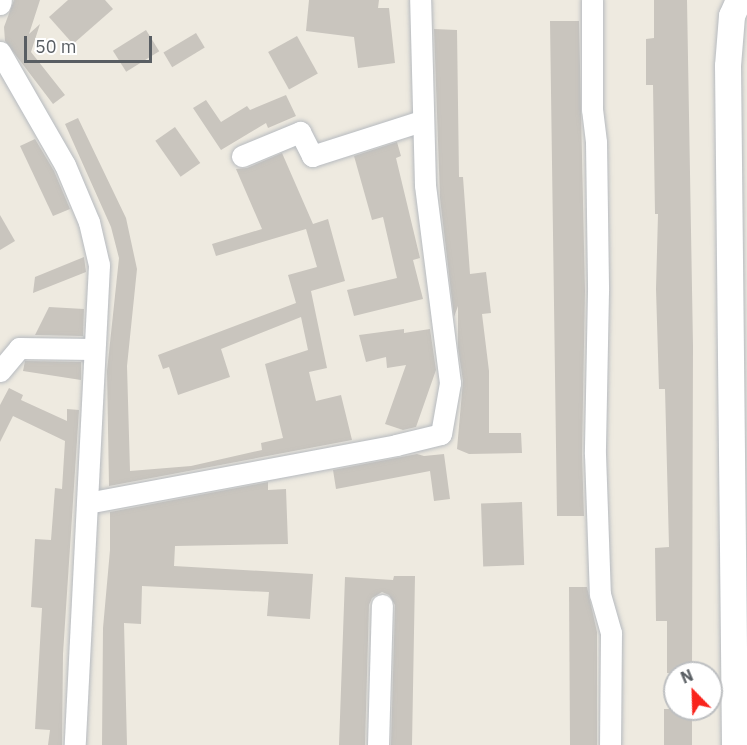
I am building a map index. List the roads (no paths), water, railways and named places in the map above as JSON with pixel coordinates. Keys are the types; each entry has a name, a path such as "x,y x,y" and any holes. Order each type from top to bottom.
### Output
{"street":[{"path":"87,503 396,445 441,434 450,383 425,185 421,122 420,0"},
{"path":"592,0 592,109 596,142 598,291 595,454 600,594 611,633 610,745"},
{"path":"734,5 729,78 735,745"},
{"path":"0,52 65,165 96,243 99,266 93,349 75,745"},
{"path":"242,156 300,132 312,156 421,122"},
{"path":"0,371 19,348 93,349"},
{"path":"378,745 382,605"}]}
